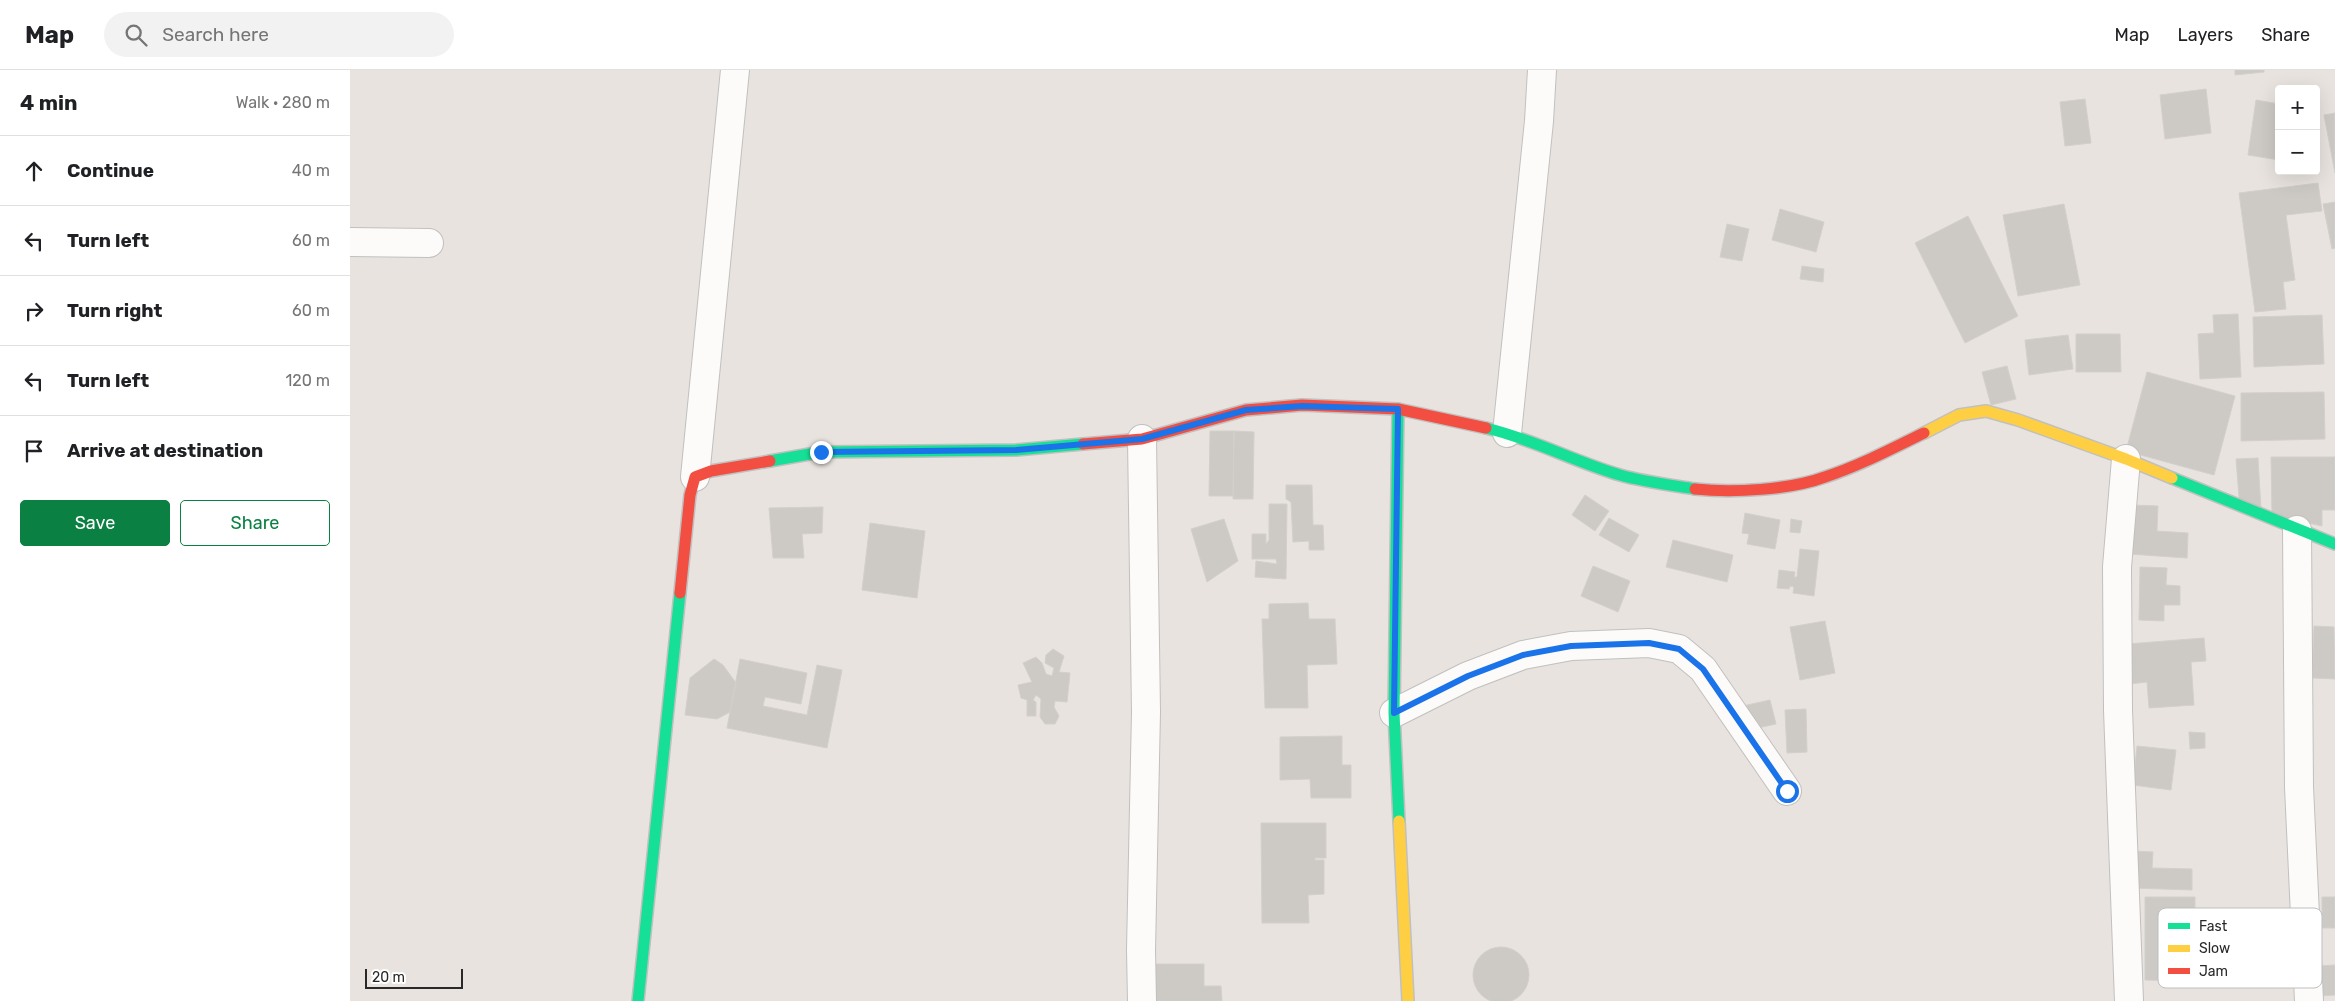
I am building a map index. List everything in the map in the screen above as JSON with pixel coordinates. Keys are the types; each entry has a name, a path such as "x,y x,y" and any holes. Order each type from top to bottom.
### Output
{"street":[{"path":"638,1001 690,495 695,477 735,70"},
{"path":"1507,433 1539,121 1542,70"},
{"path":"350,242 429,243"},
{"path":"695,477 737,465 821,452 1016,450 1142,439 1246,410 1302,406 1398,409 1507,433 1620,475 1660,484 1707,490 1777,488 1824,478 1875,457 1959,415 1986,411 2018,420 2126,459 2335,544"},
{"path":"1398,409 1394,713 1408,1001"},
{"path":"1142,439 1146,712 1141,950 1142,1001"},
{"path":"2126,459 2117,576 2118,710 2129,1001"},
{"path":"2297,530 2299,787 2305,908"},
{"path":"1394,713 1468,676 1523,655 1571,646 1649,643 1679,649 1703,669 1787,791"},
{"path":"2308,988 2309,1001"}],"building":[{"path":"2235,70 2264,70 2264,72 2235,75"},
{"path":"2206,89 2211,133 2165,139 2160,95"},
{"path":"2085,99 2091,143 2065,146 2060,102"},
{"path":"2256,100 2275,103 2275,159 2248,155"},
{"path":"2335,113 2335,173 2324,115"},
{"path":"2318,183 2322,211 2286,215 2295,280 2283,282 2286,309 2255,312 2239,193"},
{"path":"2335,202 2335,248 2332,249 2323,204"},
{"path":"2064,204 2080,285 2018,296 2003,215"},
{"path":"1780,209 1824,222 1816,252 1772,240"},
{"path":"1968,216 2018,316 1965,343 1915,243"},
{"path":"1727,224 1749,229 1742,261 1720,257"},
{"path":"1802,266 1824,269 1823,282 1800,279"},
{"path":"2238,314 2241,377 2200,379 2198,334 2214,333 2213,315"},
{"path":"2322,315 2324,364 2254,367 2253,317"},
{"path":"2076,334 2120,334 2121,372 2076,372"},
{"path":"2068,335 2073,369 2029,375 2025,340"},
{"path":"2007,366 2016,399 1991,405 1982,372"},
{"path":"2147,372 2235,396 2214,475 2126,451"},
{"path":"2324,392 2325,439 2241,441 2241,393"},
{"path":"1210,431 1234,431 1233,496 1209,496"},
{"path":"1234,431 1254,432 1253,499 1233,499"},
{"path":"2271,457 2335,457 2335,510 2322,510 2322,526 2272,515"},
{"path":"2258,458 2261,509 2240,510 2236,459"},
{"path":"1286,485 1312,485 1313,525 1323,525 1324,550 1309,550 1309,541 1293,542 1291,502 1286,499"},
{"path":"1585,495 1609,511 1595,531 1572,515"},
{"path":"1269,504 1287,504 1286,579 1255,577 1256,561 1277,564 1276,559 1252,559 1252,534 1266,534 1266,544 1269,540"},
{"path":"2131,505 2158,506 2157,531 2188,533 2187,558 2129,554"},
{"path":"823,507 822,533 802,534 804,558 773,558 769,508"},
{"path":"1745,513 1780,520 1775,549 1747,544 1749,534 1742,533"},
{"path":"1609,518 1639,535 1629,552 1599,535"},
{"path":"1224,519 1238,561 1207,582 1191,529"},
{"path":"1791,519 1802,521 1800,533 1790,532"},
{"path":"870,523 925,531 917,598 862,590"},
{"path":"1673,540 1733,555 1727,582 1666,567"},
{"path":"1800,549 1819,551 1814,596 1793,593 1794,587 1790,586 1789,589 1777,588 1779,570 1795,572 1794,577 1797,577"},
{"path":"1593,566 1630,581 1618,612 1581,596"},
{"path":"2140,567 2167,568 2166,585 2180,586 2180,605 2164,605 2164,621 2139,620"},
{"path":"1308,603 1309,619 1335,619 1337,664 1307,665 1308,708 1265,708 1262,619 1269,619 1269,604"},
{"path":"1825,621 1835,673 1800,680 1790,627"},
{"path":"2314,626 2334,627 2335,679 2312,678"},
{"path":"2204,638 2206,661 2191,662 2194,705 2149,708 2147,682 2130,684 2127,644"},
{"path":"1053,649 1064,656 1059,672 1070,673 1067,702 1055,701 1054,707 1059,716 1055,724 1045,724 1040,717 1041,699 1036,695 1033,700 1036,702 1036,716 1027,716 1027,700 1021,698 1018,685 1032,682 1023,663 1036,657 1042,663 1046,674 1052,676 1054,668 1045,663 1046,655"},
{"path":"714,659 723,665 736,683 730,712 717,719 685,715 690,678"},
{"path":"740,659 807,673 801,704 765,697 763,706 807,715 817,665 842,670 827,748 727,728"},
{"path":"1770,700 1776,724 1748,730 1743,706"},
{"path":"1806,709 1807,752 1787,753 1785,710"},
{"path":"2189,732 2205,733 2205,748 2190,749"},
{"path":"1342,736 1342,765 1351,765 1351,798 1311,798 1310,779 1280,780 1280,737"},
{"path":"2137,746 2176,750 2171,790 2133,785"},
{"path":"1261,823 1326,823 1326,858 1315,858 1315,860 1324,860 1324,894 1308,895 1309,923 1262,923"},
{"path":"2133,851 2153,852 2152,868 2192,869 2192,890 2133,888"},
{"path":"2145,897 2195,897 2195,908 2158,908 2158,980 2145,980"},
{"path":"2322,897 2335,897 2335,928 2322,928"},
{"path":"1495,947 1507,947 1517,951 1525,959 1529,969 1529,981 1525,991 1517,999 1510,1002 1492,1002 1485,999 1477,991 1473,981 1473,969 1477,959 1485,951"},
{"path":"1153,964 1204,964 1204,986 1221,986 1222,1001 1153,1001"},
{"path":"2335,965 2335,995 2321,996 2322,966"}],"traffic: fast":[{"path":"1398,409 1394,713 1399,821"},
{"path":"1486,428 1520,438 1620,475 1695,489"},
{"path":"770,461 821,452 1016,450 1083,444"},
{"path":"2172,478 2335,544"},
{"path":"638,1001 680,593"}],"traffic: slow":[{"path":"1924,433 1959,415 1986,411 2018,420 2126,459 2172,478"},
{"path":"1399,821 1408,1001"}],"traffic: jam":[{"path":"1083,444 1142,439 1246,410 1302,405 1398,409 1486,428"},
{"path":"1695,489 1726,491 1778,488 1795,485 1838,473 1924,433"},
{"path":"680,593 690,495 695,477 711,471 770,461"}],"route":[{"path":"821,452 1016,450 1142,439 1246,410 1302,406 1398,409 1394,713 1468,676 1523,655 1571,646 1649,643 1679,649 1703,669 1787,791"}]}
